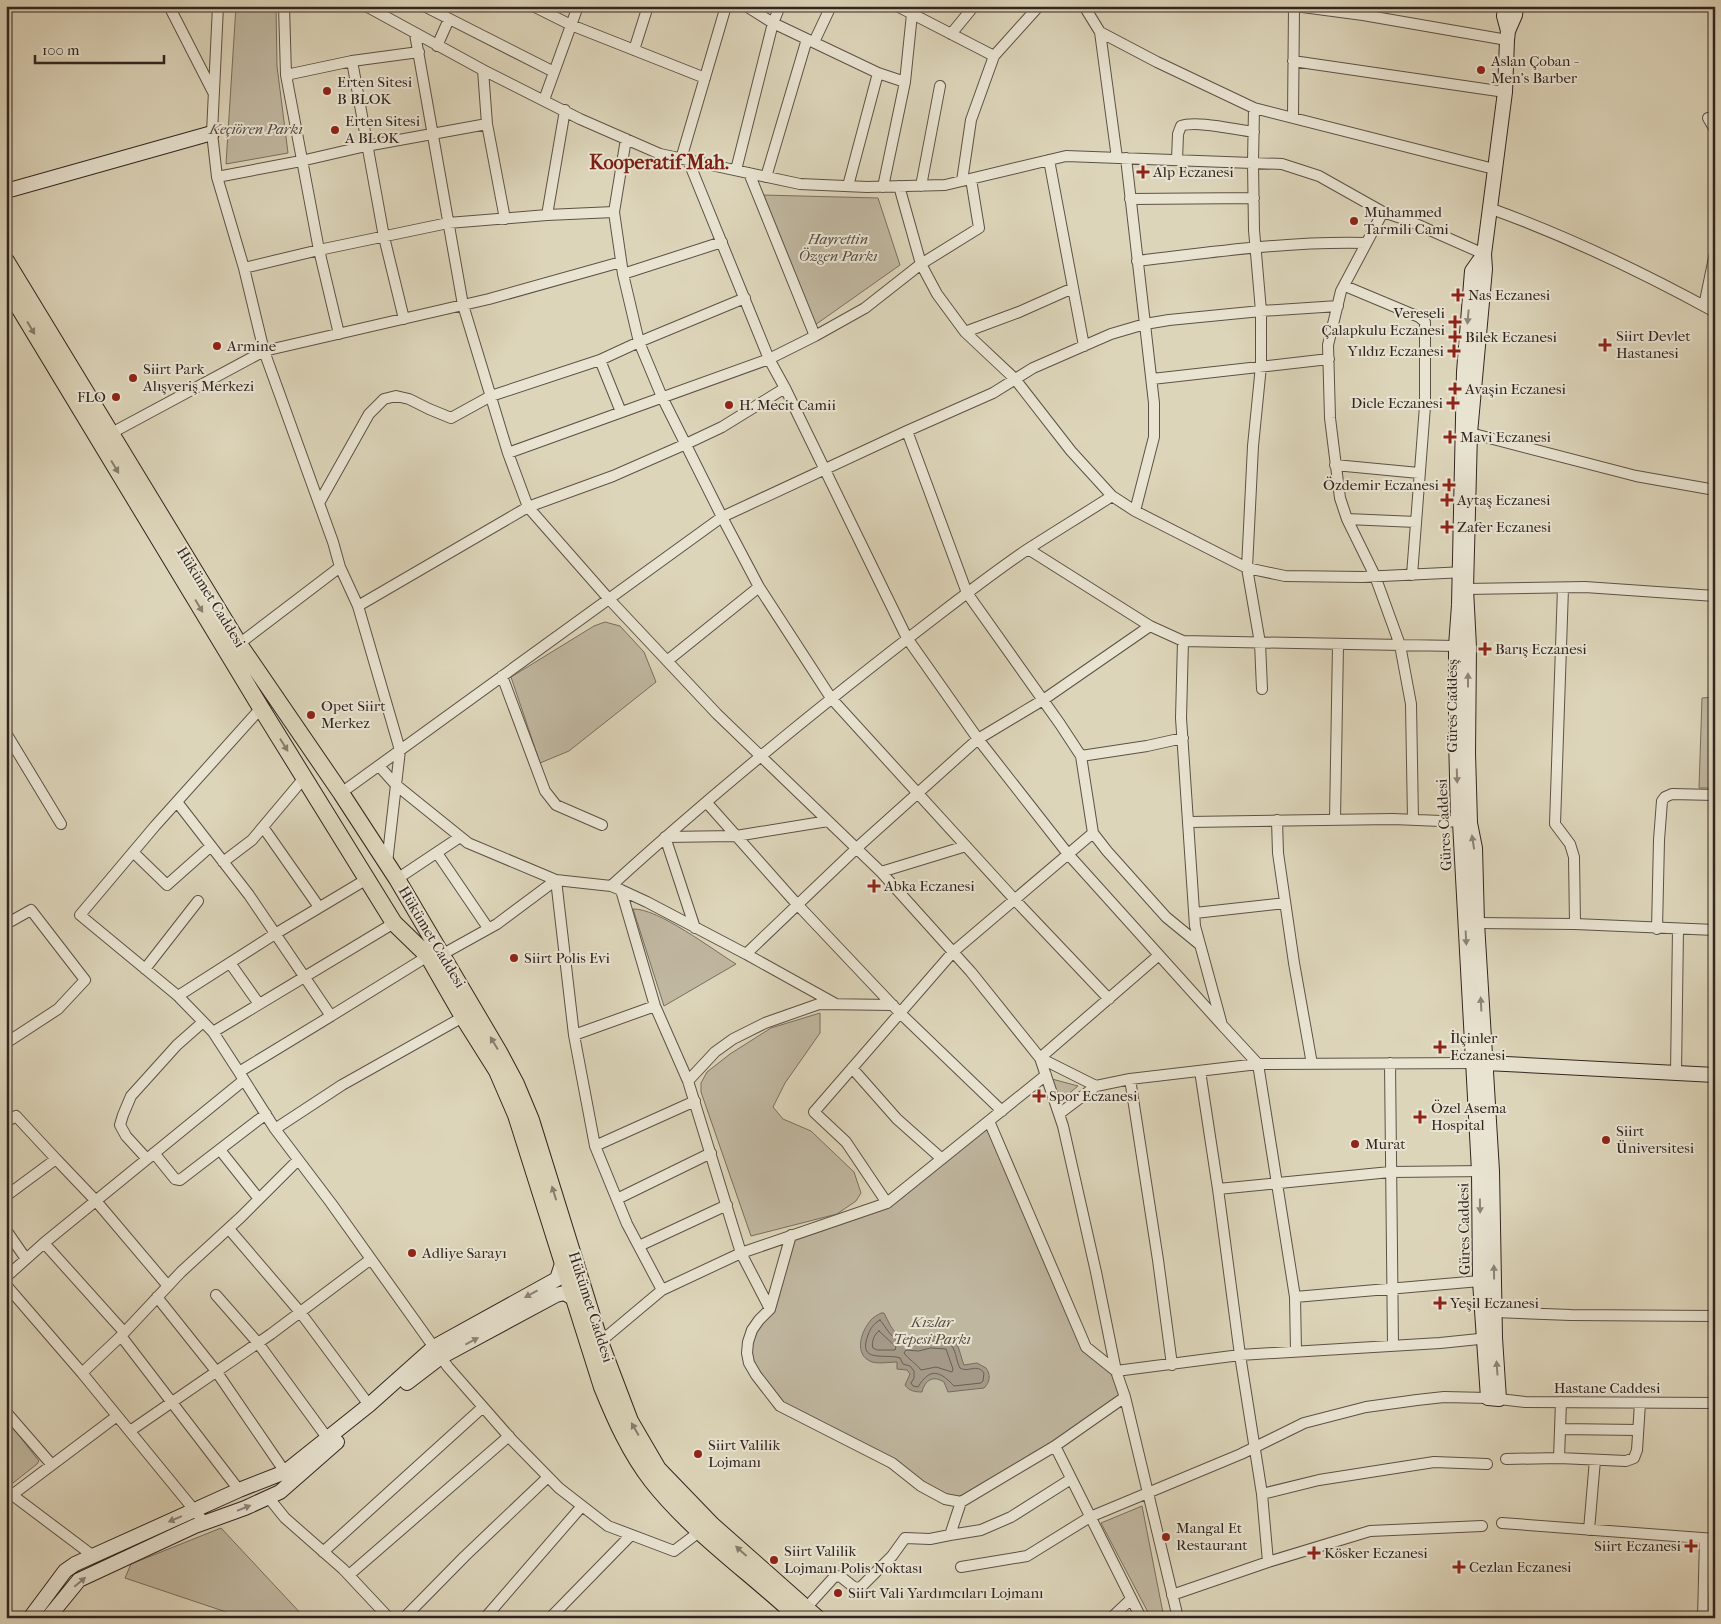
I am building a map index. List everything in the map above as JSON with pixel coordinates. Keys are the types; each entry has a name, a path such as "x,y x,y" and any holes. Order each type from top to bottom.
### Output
{"main road":[{"name":"Hükümet Caddesi","path":"6,261 105,436 239,644 387,863 436,955 516,1084 531,1120 600,1342 630,1421 658,1469 712,1525 767,1574 807,1614"},
{"path":"6,286 105,436 261,708 394,923 436,955 463,1017 497,1071 516,1115 602,1387 615,1419 650,1479 699,1532 807,1614"}],"street":[{"path":"169,6 214,94"},
{"path":"218,6 212,133 217,177 244,268 264,351 333,542 340,567 358,606 400,750 387,863"},
{"path":"284,6 286,75 319,250 338,334"},
{"path":"424,6 554,72"},
{"path":"533,6 571,25 705,78"},
{"path":"544,100 578,6"},
{"path":"634,50 648,6"},
{"path":"726,6 684,159 722,242 770,359 907,638 978,739 1068,854 1258,1064 1295,1297 1296,1351"},
{"path":"746,6 773,23 810,41 878,73 905,82"},
{"path":"736,170 773,23 780,6"},
{"path":"766,177 810,41 831,6"},
{"path":"897,6 914,10 951,34 994,56"},
{"path":"951,34 974,6"},
{"path":"508,453 770,359 865,308 921,264 978,228 967,180 971,120 994,56 1039,6"},
{"path":"1084,6 1100,32 1130,199 1152,379 1154,437 1134,511"},
{"path":"1294,118 1292,61 1294,6 1507,36"},
{"path":"1505,6 1504,16 1507,36"},
{"path":"1507,36 1515,15 1516,6"},
{"path":"370,7 436,46 483,70 660,154 800,184 883,187 945,185 1066,156 1282,164 1319,176 1383,212 1407,220 1484,254"},
{"path":"883,187 905,82 914,10"},
{"path":"436,46 449,19"},
{"path":"1100,32 1157,62 1254,108 1494,169"},
{"path":"415,34 463,305 508,453 528,507 608,598 717,714 882,872 953,952 1040,1058 1059,1114 1095,1267 1116,1371 1125,1397 1178,1618"},
{"name":"Güres Caddesş","path":"1489,1338 1495,1312 1479,1063 1482,1025 1476,923 1475,848 1465,822 1468,753 1468,647 1466,590 1462,572 1470,433 1485,270 1484,254 1505,92 1507,36"},
{"path":"286,75 352,61 419,52"},
{"path":"352,61 384,237 404,319"},
{"path":"1292,61 1505,92"},
{"path":"483,70 487,124 505,219"},
{"path":"848,186 878,73"},
{"path":"921,186 940,86"},
{"path":"1254,108 1253,163 1256,248 1261,311 1261,366 1253,446 1247,568 1260,643 1262,689"},
{"path":"547,215 565,110"},
{"path":"1708,118 1715,130"},
{"path":"217,177 366,146 487,124"},
{"path":"1177,160 1178,134 1181,126 1186,124 1254,132"},
{"path":"6,192 212,133"},
{"path":"626,139 614,212 623,274 639,342 662,398 759,587 830,698 1108,999"},
{"path":"1050,160 1084,346"},
{"path":"749,173 815,336"},
{"path":"898,186 921,264 936,294 965,332 1015,379 1071,451 1112,496 1134,511 1247,568 1285,576 1375,576 1462,572"},
{"path":"1130,199 1254,198"},
{"path":"1489,208 1535,224 1670,287 1715,312"},
{"path":"244,268 448,223 614,212"},
{"path":"1383,212 1341,291 1328,345 1330,418 1340,498 1347,519 1375,576 1400,645 1411,704 1412,820"},
{"path":"623,274 722,242"},
{"path":"1138,260 1335,242 1366,243"},
{"path":"1704,306 1715,253"},
{"name":"Güres Caddesi","path":"1479,1063 1465,822 1458,816 1456,646 1462,572 1464,372 1472,271 1484,254"},
{"path":"105,436 264,351 463,305 621,262"},
{"path":"1345,286 1418,317 1425,322 1425,406 1412,575"},
{"path":"965,332 1019,312 1073,288"},
{"path":"319,503 369,414 384,399 396,396 409,399 451,418 491,396 600,360 745,298"},
{"path":"341,794 608,598 722,517 993,393 1033,368 1111,334 1145,324 1261,311 1338,306"},
{"path":"1152,379 1328,359"},
{"path":"600,360 621,412"},
{"path":"358,606 528,507 612,476 686,444 722,427 785,388"},
{"path":"907,431 967,593 1080,756 1093,833 1166,917 1199,944"},
{"path":"1470,433 1636,476 1715,490"},
{"path":"1335,465 1419,473"},
{"path":"611,886 664,838 830,698 907,638 1028,549 1112,496"},
{"path":"1347,519 1416,522"},
{"path":"1028,549 1150,626 1183,641 1456,646"},
{"path":"239,644 340,567"},
{"path":"667,661 759,587"},
{"path":"1466,590 1585,587 1715,596"},
{"path":"1563,588 1555,824 1570,844 1574,857 1575,924"},
{"path":"746,954 856,848 978,739 1043,700 1150,626"},
{"path":"1183,641 1181,718 1194,913 1199,944 1222,1025"},
{"path":"1335,820 1338,644"},
{"path":"502,676 545,791 556,805 602,825"},
{"path":"261,708 133,852 80,915 178,996 214,1032 275,1129 438,1352 509,1436 559,1488 608,1526 674,1551 699,1532"},
{"path":"6,734 61,824"},
{"path":"1080,756 1147,746 1182,738"},
{"path":"379,766 396,784 468,843 556,880 611,886 621,890 746,954 836,1004"},
{"path":"223,862 252,840 304,778"},
{"path":"1657,929 1662,801 1664,797 1672,794 1715,795"},
{"path":"177,802 275,934 331,1016"},
{"path":"707,803 896,1009 1002,1111"},
{"path":"664,838 736,836 828,820"},
{"path":"1277,820 1278,853 1285,903 1312,1064"},
{"path":"1188,822 1412,820 1465,822"},
{"path":"263,827 319,907"},
{"path":"887,1203 846,1142 814,1112 852,1068 896,1009 953,952 1093,833"},
{"path":"397,879 460,837"},
{"path":"664,838 695,928"},
{"path":"133,852 167,885 211,846"},
{"path":"882,872 966,846"},
{"path":"438,853 488,928"},
{"path":"178,996 275,934 367,879"},
{"path":"6,1277 242,1076 331,1016 436,955 488,928 556,880"},
{"path":"556,880 574,1035 595,1146 627,1224 662,1290"},
{"path":"621,890 655,1006 695,1101 741,1252 770,1309"},
{"path":"145,969 198,901"},
{"path":"1194,913 1285,903"},
{"path":"6,924 30,910 85,980 58,1009 6,1043"},
{"path":"214,1032 394,923"},
{"path":"1476,923 1575,924 1715,930"},
{"path":"1676,1074 1678,929"},
{"path":"1040,1058 1159,955"},
{"path":"230,962 259,1004"},
{"path":"688,1082 714,1052 733,1039 765,1023 819,1004 896,1009"},
{"path":"574,1035 655,1006"},
{"path":"275,1129 342,1085 463,1017"},
{"path":"203,1022 177,1045 131,1096 120,1125 126,1136 175,1178 180,1180 266,1114"},
{"path":"1040,1058 1096,1086"},
{"path":"1390,1063 1393,1345"},
{"path":"1059,1114 1096,1086 1130,1079 1258,1064 1479,1063 1715,1075"},
{"path":"852,1068 896,1119 942,1159"},
{"path":"1200,1071 1240,1355 1262,1494 1268,1562"},
{"path":"600,1342 662,1290 741,1252 887,1203 1046,1075"},
{"path":"1130,1079 1172,1365"},
{"path":"595,1146 695,1101"},
{"path":"6,1122 16,1116 96,1202 168,1286"},
{"path":"989,1121 1086,1347 1116,1371 1240,1355 1489,1338 1494,1399"},
{"path":"220,1150 260,1199"},
{"path":"616,1199 711,1153"},
{"path":"6,1196 56,1159"},
{"path":"82,1373 123,1334 168,1286 260,1199 298,1160"},
{"path":"1218,1189 1390,1172 1485,1171"},
{"name":"Güres Caddesi","path":"1485,1171 1480,1282 1489,1338"},
{"path":"638,1246 727,1205"},
{"path":"228,1228 300,1312 369,1405"},
{"path":"6,1230 26,1259"},
{"path":"792,1235 770,1309 752,1330 748,1342 747,1353 756,1376 780,1406 892,1463 922,1486 945,1499 961,1502"},
{"path":"44,1243 123,1334 171,1402 239,1490"},
{"path":"130,1431 258,1343 371,1259"},
{"path":"30,1618 66,1571 75,1564 239,1490 285,1472 438,1352 557,1280 563,1261"},
{"path":"1295,1297 1480,1282"},
{"path":"6,1285 118,1416 204,1522"},
{"path":"48,1618 79,1580 204,1522 280,1492 423,1370 438,1352 556,1294 564,1293 573,1298"},
{"path":"216,1295 258,1343 328,1439"},
{"path":"157,1297 216,1371 285,1472"},
{"path":"1495,1312 1571,1315 1715,1316"},
{"path":"950,1535 961,1502 1055,1446 1125,1397"},
{"name":"Hastane Caddesi","path":"961,1566 1027,1556 1090,1517 1254,1447 1304,1423 1366,1407 1444,1397 1525,1402 1715,1403"},
{"path":"1559,1458 1561,1402"},
{"path":"1506,1459 1559,1458 1626,1461 1634,1458 1637,1450 1640,1403"},
{"path":"323,1552 484,1407"},
{"path":"6,1412 52,1465"},
{"path":"92,1555 9,1493 52,1465 118,1416"},
{"path":"1560,1429 1638,1430"},
{"path":"349,1575 509,1436"},
{"path":"1055,1446 1141,1618"},
{"path":"1589,1530 1595,1460"},
{"path":"1262,1494 1320,1480 1434,1462 1487,1464"},
{"path":"404,1618 465,1556 548,1477"},
{"path":"807,1614 835,1576 841,1577 855,1588 861,1587 892,1556 905,1538 930,1539 981,1530 1010,1517 1071,1479"},
{"path":"268,1497 285,1518 349,1575 389,1618"},
{"path":"485,1618 582,1506"},
{"path":"1502,1523 1710,1539 1703,1618"},
{"path":"1172,1595 1370,1530 1482,1526"},
{"path":"550,1618 631,1535"},
{"path":"1111,1618 1131,1599"}],"green space":[{"name":"Keçiören Parkı","path":"236,6 276,6 277,66 288,153 226,164"},
{"name":"Hayrettin Özgen Parkı","path":"762,195 878,198 900,265 815,325"},
{"path":"605,622 620,626 644,652 656,682 569,751 540,763 511,677 594,626"},
{"path":"1715,697 1715,788 1699,788 1702,698"},
{"path":"633,909 656,915 671,922 736,964 664,1006"},
{"path":"820,1013 820,1033 785,1083 773,1107 783,1119 811,1131 854,1172 861,1193 856,1201 837,1214 751,1236 701,1092 701,1083 707,1072 730,1054 771,1028"},
{"path":"1052,1079 1078,1086 1060,1101"},
{"name":"Kızlar Tepesi Parkı","path":"989,1121 1086,1347 1116,1371 1125,1397 961,1502 945,1499 892,1463 780,1406 747,1353 759,1320 770,1309 791,1235 887,1203"},
{"path":"6,1419 39,1461 13,1483 6,1481"},
{"path":"1142,1506 1164,1618 1151,1618 1101,1523"},
{"path":"221,1528 305,1618 244,1618 125,1578 131,1564"}],"water":[{"path":"884,1313 890,1326 900,1336 914,1339 937,1336 951,1338 957,1345 964,1365 977,1363 986,1368 989,1381 986,1386 984,1388 948,1392 944,1382 933,1379 925,1384 922,1392 908,1389 905,1385 910,1374 907,1370 897,1369 897,1362 872,1362 862,1354 861,1342 864,1330 872,1319"}],"place":[{"name":"Aslan Çoban - Men's Barber","path":"1481,70"},
{"name":"Erten Sitesi B BLOK","path":"327,91"},
{"name":"Erten Sitesi A BLOK","path":"335,130"},
{"name":"Alp Eczanesi","path":"1143,172"},
{"name":"Muhammed Tarmili Cami","path":"1354,221"},
{"name":"Nas Eczanesi","path":"1458,295"},
{"name":"Vereseli Çalapkulu Eczanesi","path":"1455,322"},
{"name":"Bilek Eczanesi","path":"1455,337"},
{"name":"Siirt Devlet Hastanesi","path":"1605,345"},
{"name":"Armine","path":"217,346"},
{"name":"Yıldız Eczanesi","path":"1454,351"},
{"name":"Siirt Park Alışveriş Merkezi","path":"133,378"},
{"name":"Avaşin Eczanesi","path":"1455,389"},
{"name":"FLO","path":"116,397"},
{"name":"Dicle Eczanesi","path":"1453,403"},
{"name":"H. Mecit Camii","path":"729,405"},
{"name":"Mavi Eczanesi","path":"1450,437"},
{"name":"Özdemir Eczanesi","path":"1449,485"},
{"name":"Aytaş Eczanesi","path":"1447,500"},
{"name":"Zafer Eczanesi","path":"1447,527"},
{"name":"Barış Eczanesi","path":"1485,649"},
{"name":"Opet Siirt Merkez","path":"311,715"},
{"name":"Abka Eczanesi","path":"874,886"},
{"name":"Siirt Polis Evi","path":"514,958"},
{"name":"İlçinler Eczanesi","path":"1440,1047"},
{"name":"Spor Eczanesi","path":"1039,1096"},
{"name":"Özel Asema Hospital","path":"1420,1117"},
{"name":"Siirt Üniversitesi","path":"1606,1140"},
{"name":"Murat","path":"1355,1144"},
{"name":"Adliye Sarayı","path":"412,1253"},
{"name":"Yeşil Eczanesi","path":"1440,1303"},
{"name":"Siirt Valilik Lojmanı","path":"698,1454"},
{"name":"Mangal Et Restaurant","path":"1166,1537"},
{"name":"Siirt Eczanesi","path":"1691,1546"},
{"name":"Kösker Eczanesi","path":"1314,1553"},
{"name":"Siirt Valilik Lojmanı Polis Noktası","path":"774,1560"},
{"name":"Cezlan Eczanesi","path":"1459,1567"},
{"name":"Siirt Vali Yardımcıları Lojmanı","path":"838,1593"}],"district":[{"name":"Kooperatif Mah.","path":"659,162"}]}
